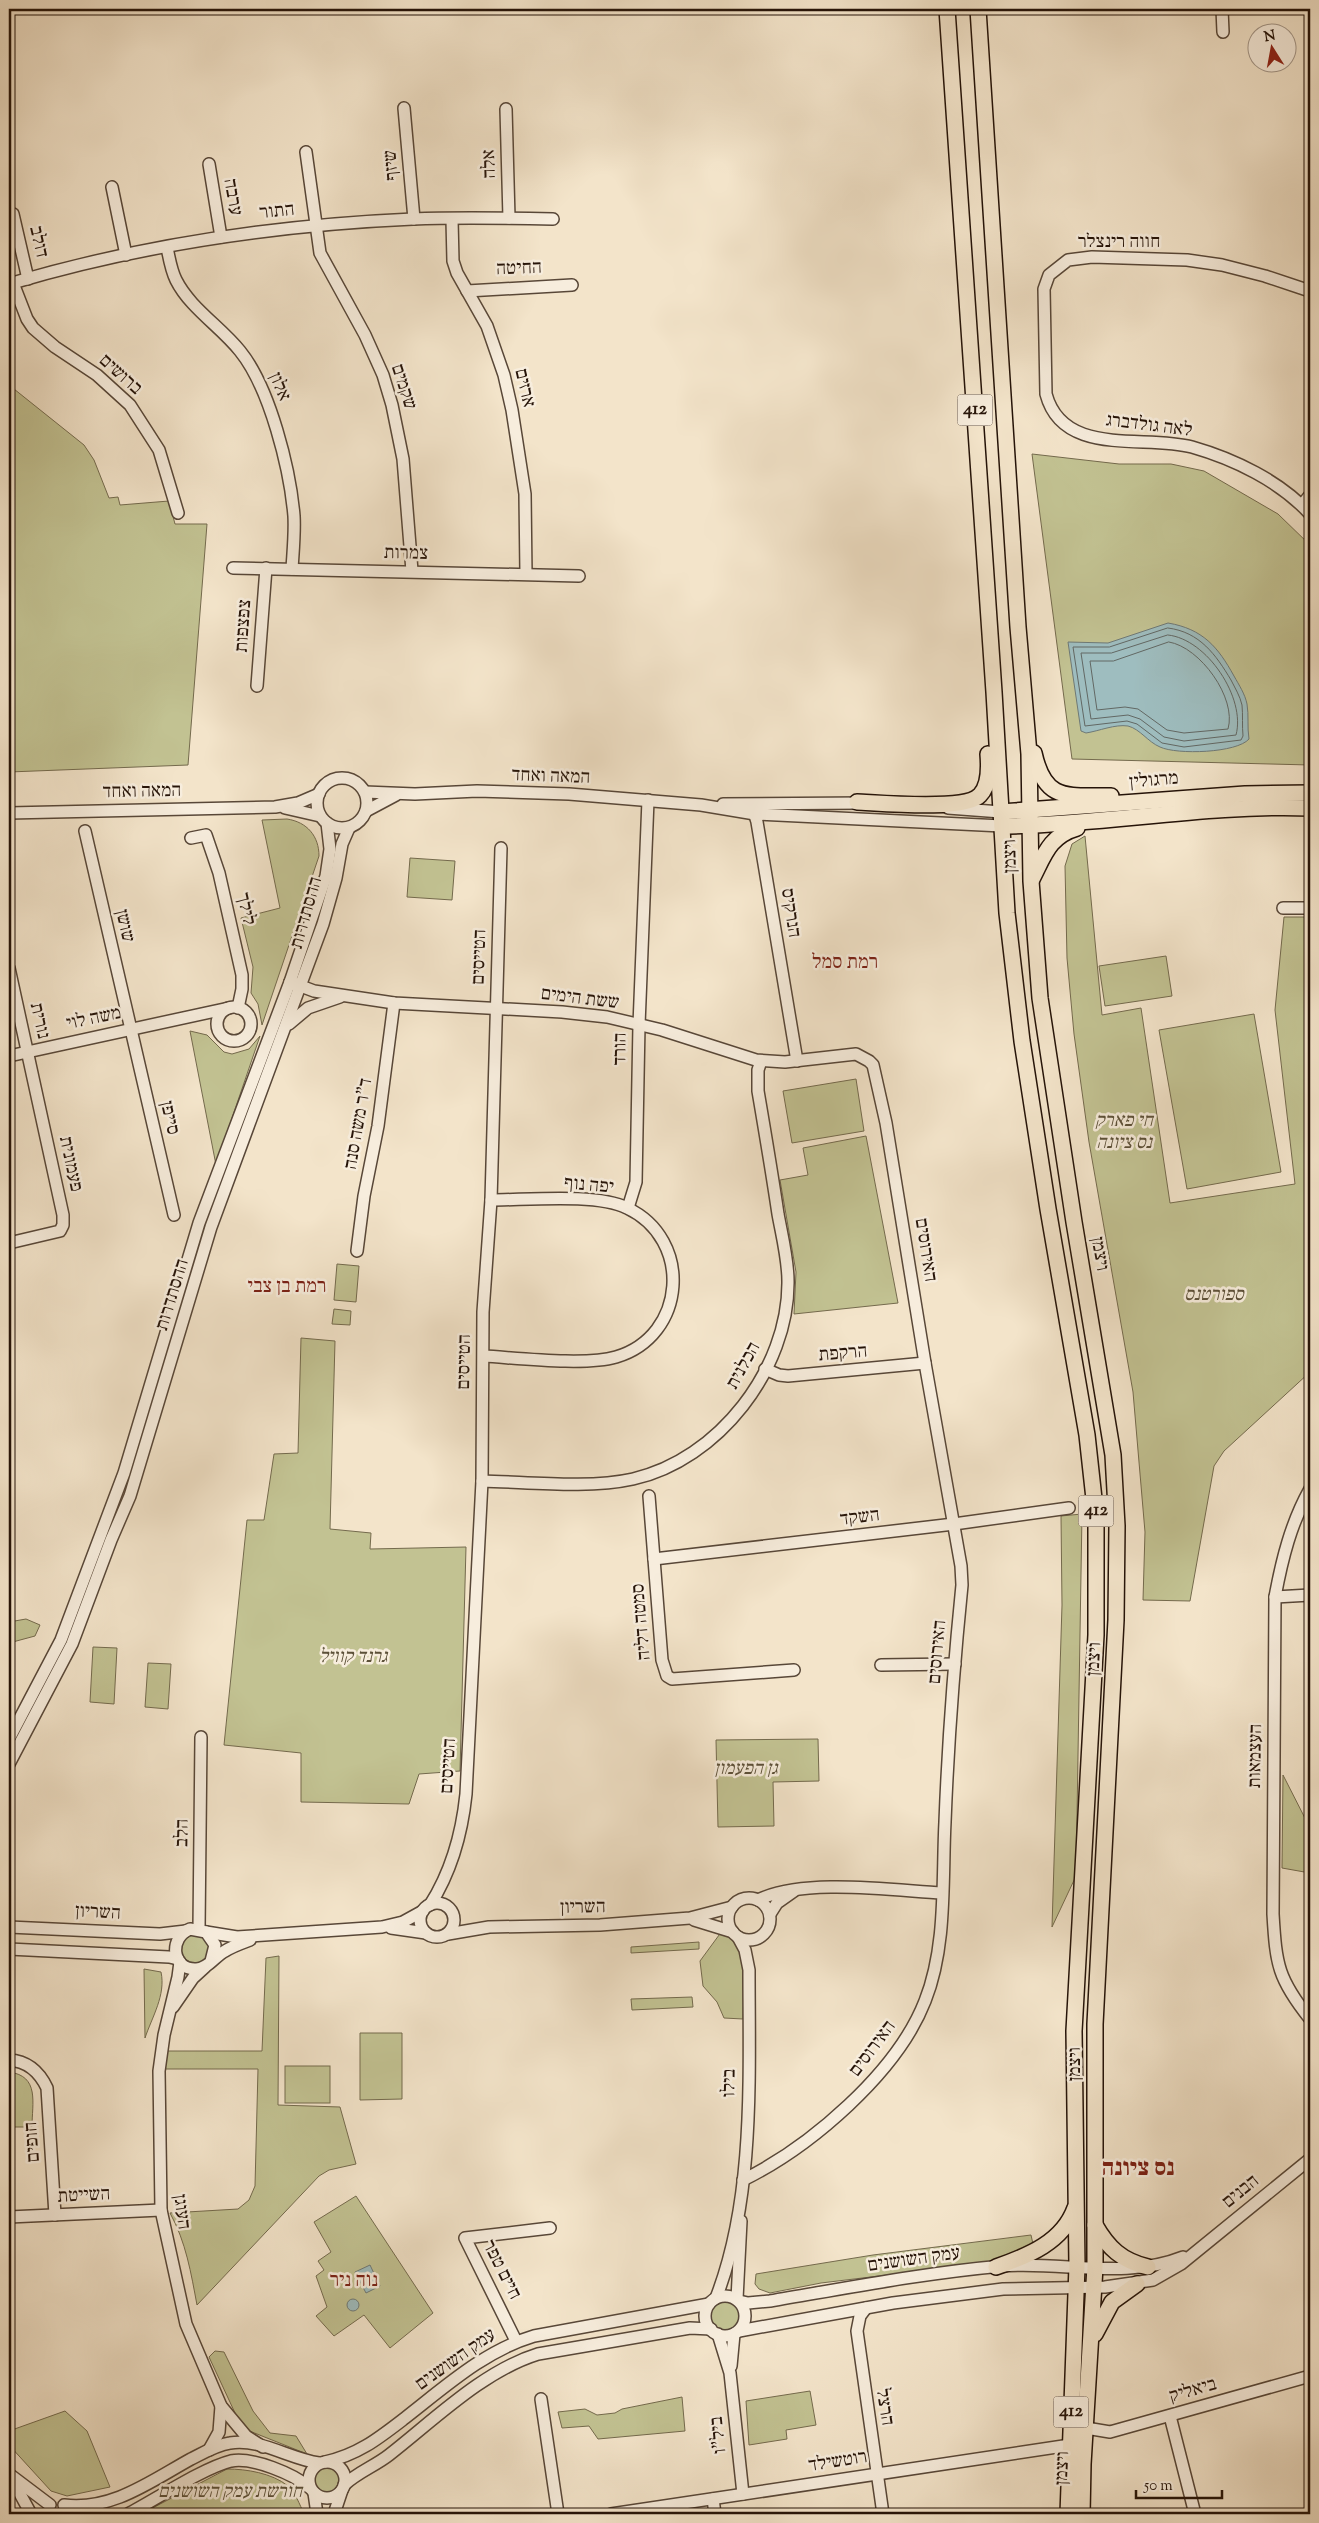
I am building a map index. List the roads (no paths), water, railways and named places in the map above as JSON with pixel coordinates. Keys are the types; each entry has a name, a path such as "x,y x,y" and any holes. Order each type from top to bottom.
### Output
{"main road":[{"name":"412","path":"947,9 1002,819"},
{"name":"412","path":"978,9 1024,700 1037,818"},
{"path":"857,802 947,805 965,803 980,795 987,780 980,480"},
{"path":"1024,700 1039,773 1051,789 1062,794 1178,799"},
{"name":"מרגולין","path":"1037,818 1178,799 1261,793 1310,793"},
{"name":"מרגולין","path":"1002,819 1037,818 1110,821 1244,810 1310,808"},
{"name":"ויצמן","path":"1037,818 1031,881 1045,1042 1113,1455 1116,1492 1116,1620 1095,2024 1095,2267 1082,2514"},
{"name":"ויצמן","path":"1002,819 1006,913 1013,973 1048,1209 1087,1434 1096,1517 1096,1635 1074,2031 1077,2266 1068,2514"},
{"path":"1031,881 1054,839 1060,834 1079,827 1110,821"},
{"path":"996,2267 1027,2255 1048,2243 1064,2228 1072,2217 1077,2202"},
{"path":"1094,2224 1107,2244 1118,2254 1134,2264 1148,2267"},
{"path":"1092,2342 1109,2307 1117,2296 1137,2284"}],"street":[{"path":"1222,9 1223,32"},
{"name":"שיזף","path":"404,108 414,219"},
{"name":"אלה","path":"506,109 510,218"},
{"name":"שקמים","path":"306,152 317,244 323,263 365,335 387,388 400,444 408,506 412,572"},
{"name":"ערבה","path":"209,164 221,237"},
{"path":"112,187 126,255"},
{"name":"דולב","path":"13,214 28,278"},
{"name":"התור","path":"11,283 126,255 221,237 315,226 414,219 553,219"},
{"name":"ארזים","path":"452,220 453,261 487,326 512,410 525,494 526,574"},
{"name":"אלון","path":"167,247 173,272 181,288 242,353 266,396 277,434 292,502 294,529 292,569"},
{"name":"חווה רינצלר","path":"1060,421 1049,406 1046,394 1044,298 1049,275 1068,260 1092,257 1187,260 1222,265 1265,276 1310,291"},
{"name":"ברושים","path":"11,283 27,319 34,328 55,347 97,374 130,405 139,417 159,450 178,513"},
{"name":"החיטה","path":"467,291 572,285"},
{"name":"לאה גולדברג","path":"1060,421 1079,434 1093,437 1165,442 1217,455 1258,474 1302,505 1310,514"},
{"path":"1302,505 1310,495"},
{"name":"צמרות","path":"233,568 579,576"},
{"name":"צפצפות","path":"257,686 266,568"},
{"path":"339,778 354,781 365,792 366,810 363,818 349,828 334,827 324,820 317,801 319,794 327,784 339,778"},
{"name":"המאה ואחד","path":"365,792 376,794 477,791 648,800 702,805 755,814 1002,819"},
{"name":"המאה ואחד","path":"366,810 399,793"},
{"name":"המאה ואחד","path":"9,813 275,806 298,803 319,794"},
{"name":"הורד","path":"628,1208 636,1182 639,1025 648,800"},
{"name":"המאה ואחד","path":"702,805 751,802 857,802 1002,819"},
{"name":"הנרקיס","path":"751,802 755,814 797,1060"},
{"name":"המאה ואחד","path":"275,806 324,820"},
{"name":"ההסתדרות","path":"10,1734 61,1640 120,1487 199,1223 290,982 326,876 330,849 324,820"},
{"name":"ההסתדרות","path":"9,1764 72,1644 111,1540 130,1496 211,1227 302,987 323,924 342,844 349,828"},
{"name":"שושן","path":"85,831 130,1030"},
{"name":"לילך","path":"191,838 206,836 219,873 242,976 242,989 234,1008"},
{"name":"הטייסים","path":"426,1908 447,1874 461,1828 466,1794 482,1481 485,1266 491,1200 501,848"},
{"path":"1283,908 1310,908"},
{"name":"נורית","path":"9,968 28,1052"},
{"name":"ששת הימים","path":"290,982 302,987 345,996 394,1003 591,1015 639,1025 761,1061 797,1060 850,1054 862,1056"},
{"path":"287,1025 301,1013 320,1002 345,996"},
{"name":"ד\"ר משה סנה","path":"357,1251 364,1196 378,1126 394,1003"},
{"path":"234,1008 248,1015 251,1025 250,1031 244,1038 233,1041 220,1035 217,1020 220,1014 234,1008"},
{"name":"משה לוי","path":"9,1056 234,1008"},
{"name":"משה לוי","path":"188,1018 213,1026 220,1035"},
{"name":"סייפן","path":"130,1030 174,1216"},
{"name":"פעמונית","path":"9,1243 60,1231 63,1225 63,1214 28,1052"},
{"name":"האירוסים","path":"742,2180 770,2167 862,2093 918,2017 931,1982 939,1940 949,1724 962,1585 958,1545 925,1363 886,1123 873,1065 862,1056"},
{"name":"הכלנית","path":"482,1481 607,1483 653,1473 687,1457 718,1432 744,1404 765,1369 781,1329 788,1282 758,1090 758,1070 761,1061"},
{"name":"יפה נוף","path":"484,1356 594,1361 625,1354 651,1334 660,1322 670,1303 673,1288 673,1271 663,1238 644,1217 628,1208 616,1204 583,1200 491,1200"},
{"name":"הרקפת","path":"765,1369 779,1375 788,1376 925,1363"},
{"name":"העצמאות","path":"1310,1489 1295,1519 1287,1543 1275,1597 1273,1921 1278,1966 1283,1981 1306,2006 1310,2019"},
{"name":"סמטה דליה","path":"649,1496 662,1660 667,1676 672,1678 794,1670"},
{"name":"השקד","path":"654,1559 954,1524 1069,1508"},
{"path":"1275,1597 1310,1595"},
{"path":"881,1665 955,1664"},
{"path":"10,1734 24,1737"},
{"name":"הלב","path":"201,1737 203,1931"},
{"name":"הטייסים","path":"447,1874 447,1895 452,1912"},
{"path":"770,1914 766,1905 758,1900 746,1898 732,1907 728,1917 736,1935 749,1940 760,1937 768,1928 770,1914 777,1903 785,1896 805,1888"},
{"path":"758,1900 778,1891 805,1888 942,1893"},
{"path":"179,1961 176,1943 186,1931 203,1931 237,1937 382,1927 404,1922 438,1903 452,1912 454,1926 448,1934 437,1938 426,1933 382,1927"},
{"name":"השריון","path":"448,1934 488,1927 600,1925 677,1919 710,1914 732,1907"},
{"path":"426,1908 420,1923 426,1933"},
{"name":"השריון","path":"452,1912 464,1922 488,1927"},
{"name":"השריון","path":"677,1919 711,1923 736,1935"},
{"name":"השריון","path":"9,1928 160,1934 186,1931"},
{"path":"203,1931 215,1945 209,1963"},
{"path":"9,1949 169,1957 192,1969 209,1963 225,1950 266,1935"},
{"name":"בילו","path":"736,1935 747,1955 749,1970 748,2098 741,2196 742,2232 738,2300"},
{"name":"בילו","path":"749,1970 760,1937"},
{"name":"העוגן","path":"179,1961 178,1977 168,2015 159,2071 161,2210 186,2324 221,2406 246,2436 263,2447"},
{"name":"העוגן","path":"168,2015 193,1978 209,1963"},
{"name":"חופים","path":"9,2060 25,2063 34,2069 39,2073 47,2088 56,2216"},
{"name":"הבנים","path":"1094,2287 1137,2284 1166,2274 1310,2160"},
{"name":"בילו","path":"712,2301 726,2265 741,2196"},
{"name":"השייטת","path":"9,2217 161,2210"},
{"name":"חיים טפר","path":"516,2341 465,2238 550,2228"},
{"name":"הבנים","path":"1095,2267 1148,2267 1168,2263 1195,2252"},
{"name":"עמק השושנים","path":"738,2300 764,2302 894,2280 996,2267 1095,2267"},
{"path":"737,2332 746,2316 738,2300 724,2295 712,2301 706,2320 714,2332 728,2336 737,2332 866,2308 1003,2288 1094,2287"},
{"name":"עמק השושנים","path":"50,2505 87,2507 107,2503 209,2450 230,2443 242,2442 322,2463 345,2458 366,2448 478,2363 516,2341 712,2301"},
{"name":"הרצל","path":"866,2308 860,2316 857,2331 883,2514"},
{"name":"עמק השושנים","path":"343,2487 356,2475 388,2456 489,2378 514,2363 538,2354 681,2329 698,2327 714,2332"},
{"name":"ביל\"ו","path":"714,2332 730,2373 743,2494"},
{"name":"ביל\"ו","path":"730,2373 737,2332"},
{"name":"ביאליק","path":"1086,2428 1110,2432 1310,2376"},
{"path":"541,2399 558,2514"},
{"name":"העוגן","path":"209,2450 219,2430 221,2406"},
{"path":"1170,2416 1195,2514"},
{"name":"רוטשילד","path":"611,2514 1070,2445"},
{"path":"128,2514 216,2466 233,2461 251,2462 301,2480 312,2490 326,2498 332,2497 343,2487"},
{"path":"317,2514 309,2475 322,2463 340,2467 344,2472 343,2487 334,2514"},
{"path":"9,2474 50,2505 36,2514"},
{"path":"9,2474 31,2514"},
{"path":"713,2499 715,2514"},
{"path":"64,2506 76,2514"}],"water":[{"path":"1168,623 1191,630 1200,635 1222,656 1242,690 1247,704 1249,739 1242,744 1220,750 1179,751 1160,747 1128,726 1112,727 1086,733 1081,731 1068,642 1108,643"},
{"path":"370,2265 380,2286 366,2293 355,2272"},
{"path":"351,2299 355,2299 359,2305 355,2311 351,2311 347,2307 347,2303"}],"district":[{"name":"רמת סמל","path":"845,963"},
{"name":"רמת בן צבי","path":"287,1287"},
{"name":"נס ציונה","path":"1138,2169"},
{"name":"נוה ניר","path":"354,2281"}],"park label":[{"name":"חי פארק נס ציונה","path":"1124,1132"},
{"name":"ספורטנס","path":"1214,1295"},
{"name":"גרנד קוויל","path":"353,1657"},
{"name":"גן הפעמון","path":"746,1769"},
{"name":"חורשת עמק השושנים","path":"230,2492"}]}
